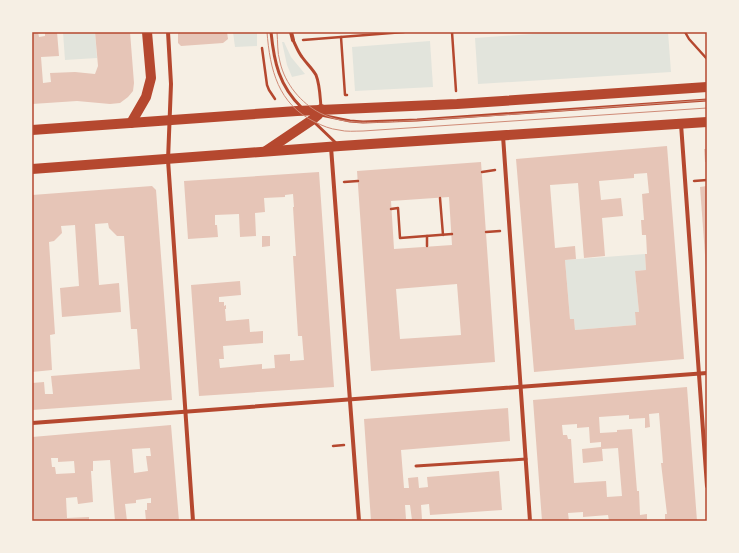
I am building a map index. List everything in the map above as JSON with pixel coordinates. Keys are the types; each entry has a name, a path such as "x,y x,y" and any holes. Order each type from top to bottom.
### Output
{"main road":[{"path":"131,123 146,97 151,78 147,32"},
{"path":"32,130 169,120 312,114 707,87"},
{"path":"264,152 312,114"},
{"path":"32,169 168,160 335,146 707,122"}],"street":[{"path":"168,32 171,84 168,160 193,521"},
{"path":"291,32 293,40"},
{"path":"681,124 707,486"},
{"path":"502,136 526,458 529,521"},
{"path":"335,146 333,183 359,521"},
{"path":"32,423 707,373"}],"lane":[{"path":"272,32 274,58 281,79 290,95 312,114 335,146"},
{"path":"293,40 303,58 312,68 317,77 319,87 312,114"},
{"path":"312,114 350,121 371,122 552,112 707,100"},
{"path":"416,466 526,458"}],"path":[{"path":"293,40 404,32"},
{"path":"448,91 456,91 452,32"},
{"path":"685,32 689,39 707,59"},
{"path":"341,37 345,95 353,95"},
{"path":"262,45 269,90"},
{"path":"482,172 505,170"},
{"path":"333,183 358,181"},
{"path":"440,198 443,235"},
{"path":"391,209 398,208 400,238 452,234"},
{"path":"486,232 509,231"},
{"path":"427,236 427,246"}],"shaded area":[{"path":"63,32 95,32 97,58 65,60"},
{"path":"233,32 257,32 257,46 235,47"},
{"path":"561,32 668,32 671,72 478,84 475,38"},
{"path":"430,41 433,87 355,91 352,47"},
{"path":"282,42 284,42 291,57 305,74 292,77 287,65"},
{"path":"645,254 646,270 635,271 639,312 635,313 636,325 575,330 574,319 570,319 565,260"}],"building":[{"path":"32,32 38,32 39,37 45,36 45,32 57,32 59,56 41,57 43,83 51,82 50,73 75,72 95,74 98,66 95,32 130,32 134,83 133,91 120,103 110,104 77,101 32,104"},
{"path":"178,32 227,32 228,39 223,43 181,46 178,43"},
{"path":"667,146 684,359 534,372 516,159","holes":["647,173 649,193 642,194 644,220 641,220 642,235 646,235 647,254 645,254 646,270 635,271 639,312 635,312 636,325 575,330 574,319 570,319 565,260 576,259 575,246 555,248 550,185 578,183 584,258 605,256 602,218 623,216 621,198 601,200 599,181 634,178 634,174"]},
{"path":"704,149 707,149 707,162 705,162"},
{"path":"481,162 495,362 371,371 357,171","holes":["449,197 452,245 394,249 391,201","457,284 461,335 400,339 396,289"]},
{"path":"319,172 334,387 199,396 191,285 240,281 241,295 219,297 219,302 224,302 224,306 226,305 226,321 249,319 250,332 263,331 263,343 223,346 224,359 219,359 220,368 262,364 262,369 275,368 274,355 290,354 290,361 304,360 302,336 298,336 293,256 296,256 294,207 293,194 285,195 285,197 264,198 265,212 255,213 256,236 240,237 239,214 215,215 215,225 217,225 218,237 188,239 184,181"},
{"path":"152,186 156,190 172,400 32,410 32,383 44,382 45,394 53,394 51,376 140,369 137,329 131,329 124,236 117,236 109,228 108,223 95,224 99,285 119,283 121,312 62,317 60,288 79,286 75,225 61,226 62,233 54,241 49,242 55,334 50,335 52,370 32,372 32,195"},
{"path":"707,186 707,268 706,268 700,187"},
{"path":"262,236 270,236 270,246 262,247"},
{"path":"687,387 697,521 665,521 665,514 667,514 661,463 663,463 659,413 649,414 650,427 645,428 645,418 629,419 629,415 599,417 600,433 632,429 637,491 639,491 640,515 647,514 647,521 609,521 608,515 583,517 583,512 568,513 569,521 542,521 533,400","holes":["577,424 577,428 589,427 590,443 601,442 601,447 582,449 583,463 603,461 602,449 618,448 622,496 607,497 606,481 574,483 571,439 568,439 567,435 563,435 562,425"]},
{"path":"508,408 510,441 401,450 404,488 409,488 408,478 418,477 419,488 428,487 427,477 499,471 502,510 430,515 429,504 421,505 422,519 412,520 410,505 405,505 406,519 371,521 364,419"},
{"path":"171,425 179,521 146,521 145,510 147,510 147,503 151,503 151,498 136,500 136,503 125,504 127,521 115,521 110,460 93,461 93,471 91,471 93,502 78,504 77,497 66,498 67,518 89,517 89,521 34,521 32,498 32,437","holes":["150,448 151,456 146,456 148,471 134,473 132,449","51,458 58,458 58,462 74,461 75,473 56,474 55,467 52,467"]}],"tram line":[{"path":"267,32 268,46 274,72 284,96 302,115 324,126 342,131 363,131 707,108"},
{"path":"277,32 278,54 282,70 295,92 306,104 320,113 351,122 476,117 707,100"}]}
